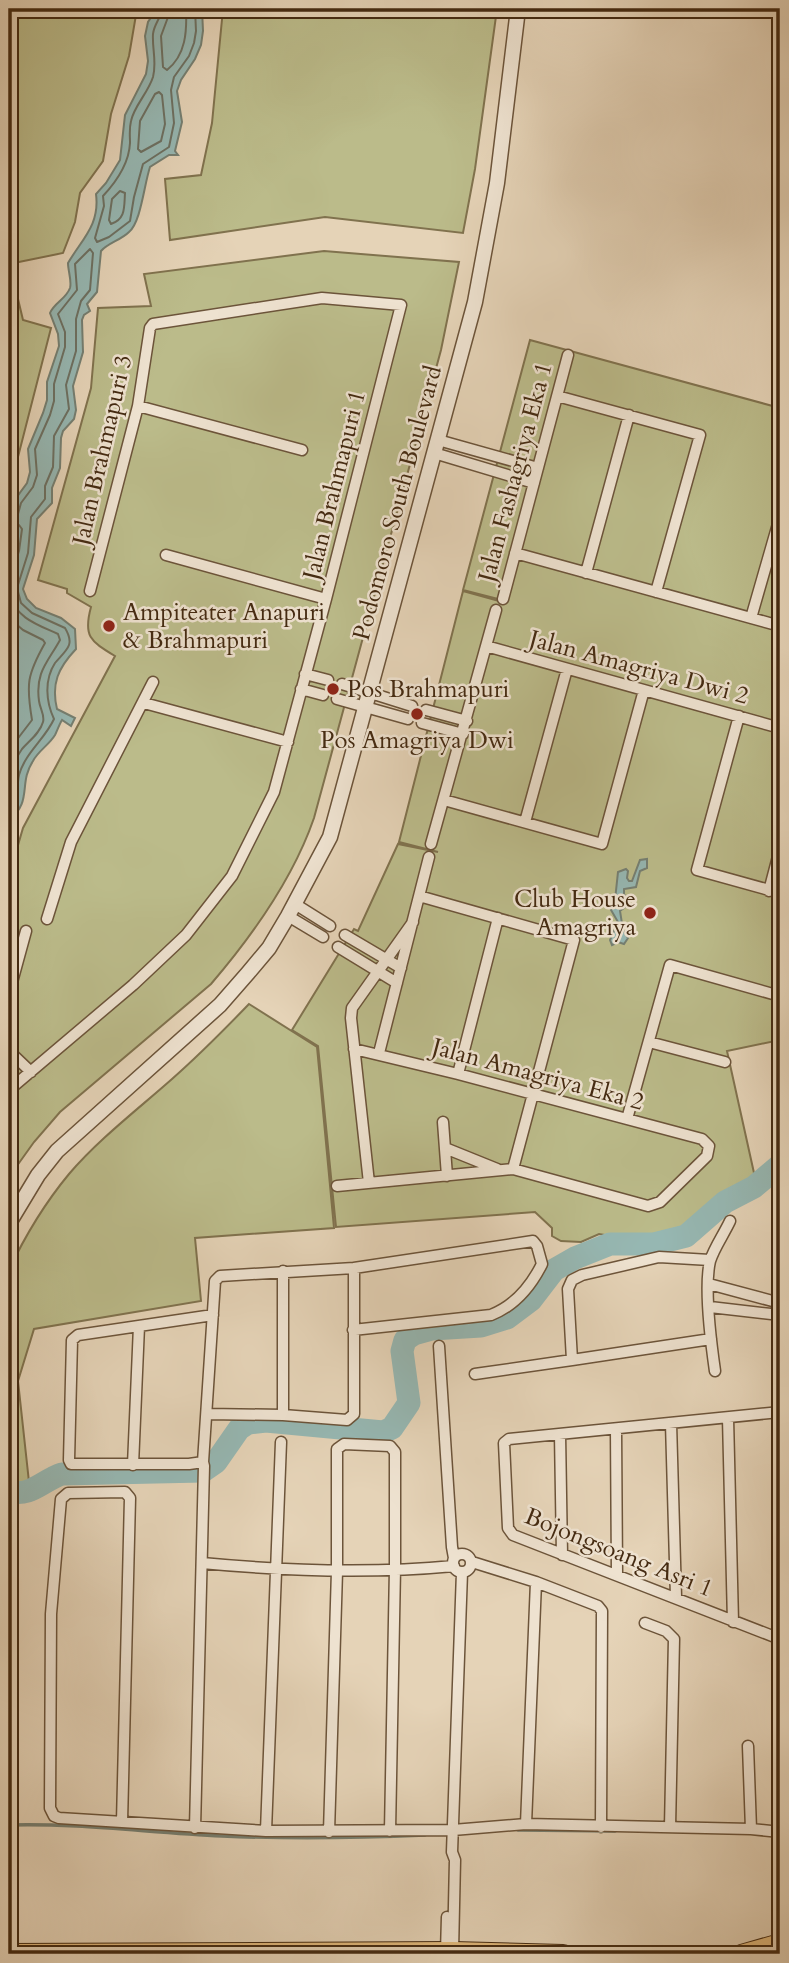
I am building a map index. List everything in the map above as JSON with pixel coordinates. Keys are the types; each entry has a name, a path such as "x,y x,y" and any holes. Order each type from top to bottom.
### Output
{"main road":[{"path":"741,1954 779,1947"},
{"path":"9,1953 563,1954"}],"street":[{"name":"Podomoro South Boulevard","path":"9,1223 38,1175 57,1151 220,1005 269,948 330,837 483,263 497,183 518,9"},
{"name":"Jalan Brahmapuri 1","path":"9,1090 134,985 186,935 232,876 274,792 401,307 322,298 158,322"},
{"name":"Jalan Brahmapuri 3","path":"90,591 138,406 150,328 158,322"},
{"name":"Jalan Fashagriya Eka 1","path":"503,599 568,355"},
{"path":"557,396 700,435 656,592"},
{"path":"138,406 302,450"},
{"path":"586,573 629,415"},
{"path":"436,447 538,468"},
{"path":"436,447 534,483"},
{"path":"751,618 780,517"},
{"path":"515,553 780,626"},
{"path":"166,555 326,599"},
{"path":"432,844 496,610"},
{"name":"Jalan Amagriya Dwi 2","path":"486,646 780,728"},
{"path":"525,822 567,668"},
{"path":"305,674 328,680"},
{"path":"47,919 71,842 153,682"},
{"path":"342,684 412,706"},
{"path":"301,689 324,695"},
{"path":"444,800 602,844 643,690"},
{"path":"337,699 408,719"},
{"path":"144,703 288,743"},
{"path":"426,710 467,721"},
{"path":"738,716 696,870 775,892 780,849"},
{"path":"422,723 463,734"},
{"path":"379,1053 429,857"},
{"path":"337,1186 513,1168 574,940 419,896"},
{"path":"292,910 330,926"},
{"path":"292,910 323,937"},
{"path":"458,1073 498,918"},
{"path":"369,1183 352,1008 413,922"},
{"path":"9,993 26,930"},
{"path":"345,935 401,968"},
{"path":"338,947 397,983"},
{"path":"628,1119 670,965 780,996"},
{"path":"649,1042 725,1062"},
{"name":"Jalan Amagriya Eka 2","path":"354,1049 458,1073 702,1139 709,1146 707,1156 660,1202 648,1206 513,1168"},
{"path":"9,1051 31,1072"},
{"path":"443,1122 447,1175"},
{"path":"445,1148 500,1170"},
{"path":"715,1371 711,1339 710,1260 730,1221"},
{"path":"195,1828 204,1468 217,1278 354,1268 533,1241 537,1246 542,1264 535,1277 505,1310 491,1315 353,1330"},
{"path":"572,1360 568,1289 572,1280 582,1275 659,1257 710,1260"},
{"path":"207,1414 352,1419 354,1268"},
{"path":"283,1272 283,1415"},
{"path":"709,1284 780,1303"},
{"path":"710,1307 780,1315"},
{"path":"204,1468 189,1465 76,1466 69,1460 72,1340 78,1335 213,1315"},
{"path":"133,1465 139,1326"},
{"path":"475,1374 711,1339"},
{"path":"439,1346 452,1547 457,1565 453,1830 452,1852 448,1861 450,1952"},
{"name":"Bojongsoang Asri 1","path":"780,1412 509,1438 504,1443 509,1532 780,1639"},
{"path":"728,1418 733,1622"},
{"path":"671,1423 676,1597"},
{"path":"616,1429 617,1575"},
{"path":"559,1434 562,1555"},
{"path":"265,1831 281,1441"},
{"path":"329,1832 337,1571 337,1449 344,1444 390,1446 393,1449 395,1569 390,1831"},
{"path":"122,1822 130,1498 125,1492 68,1493 61,1499 51,1614 50,1808 54,1816 60,1818 195,1828 265,1831 453,1830 526,1824 780,1832"},
{"path":"457,1565 464,1553 472,1562 536,1582 598,1606 604,1615 601,1827"},
{"path":"202,1563 276,1570 337,1571 457,1565 471,1567 472,1562"},
{"path":"526,1824 536,1582"},
{"path":"645,1623 666,1631 674,1639 670,1827"},
{"path":"748,1745 751,1829"}],"green space":[{"path":"9,9 137,9 129,56 111,114 103,161 80,193 75,222 63,253 9,264"},
{"path":"223,9 497,9 475,169 463,233 325,217 170,240 165,179 201,175 212,123"},
{"path":"324,251 459,262 441,350 314,818 295,863 270,906 211,984 60,1112 9,1177 9,876 23,828 115,656 94,642 88,631 91,607 67,593 67,589 38,580 91,388 98,308 151,306 144,274"},
{"path":"18,299 23,320 51,328 9,492 9,301"},
{"path":"530,340 780,408 780,1040 727,1051 756,1182 726,1195 678,1240 635,1240 599,1234 581,1242 561,1241 552,1236 552,1228 535,1212 336,1227 318,1046 292,1030 354,929 358,931 398,844 438,852 399,842 463,591 506,603 463,590"},
{"path":"249,1004 317,1047 334,1228 195,1238 201,1301 34,1329 18,1381 29,1482 36,1484 23,1489 9,1486 9,1270 15,1257 44,1208 81,1161"}],"water":[{"path":"157,9 202,9 201,45 177,91 182,122 175,151 178,155 169,155 150,167 133,227 126,235 101,251 97,292 87,304 90,311 82,320 83,352 73,386 76,410 74,419 63,431 60,468 52,488 52,503 37,519 34,555 23,589 27,599 36,608 61,618 75,629 76,649 60,670 55,700 57,709 75,718 71,726 62,720 53,739 35,757 26,777 21,806 9,820 9,541 14,501 27,483 30,472 28,449 47,400 47,382 59,346 58,334 50,313 70,288 68,263 93,223 97,205 96,194 120,160 125,115 146,74 148,61 145,36 148,22"},
{"path":"647,859 647,868 640,871 636,887 624,889 629,904 620,911 623,930 628,938 624,944 618,942 612,945 610,940 618,922 611,910 615,900 618,872 626,869 627,878 632,881 640,860"}],"waterway":[{"path":"9,1491 17,1493 30,1490 62,1474 203,1471 216,1462 239,1429 248,1423 266,1421 383,1432 392,1428 409,1403 402,1351 405,1340 414,1334 432,1329 481,1326 507,1318 531,1300 554,1270 610,1244 654,1244 686,1236 725,1202 754,1187 780,1165"},
{"path":"9,1825 62,1825 247,1837 425,1835"},
{"path":"518,1830 615,1831"}],"place":[{"name":"Ampiteater Anapuri & Brahmapuri","path":"109,626"},
{"name":"Pos Brahmapuri","path":"333,689"},
{"name":"Pos Amagriya Dwi","path":"417,714"},
{"name":"Club House Amagriya","path":"650,913"}]}
